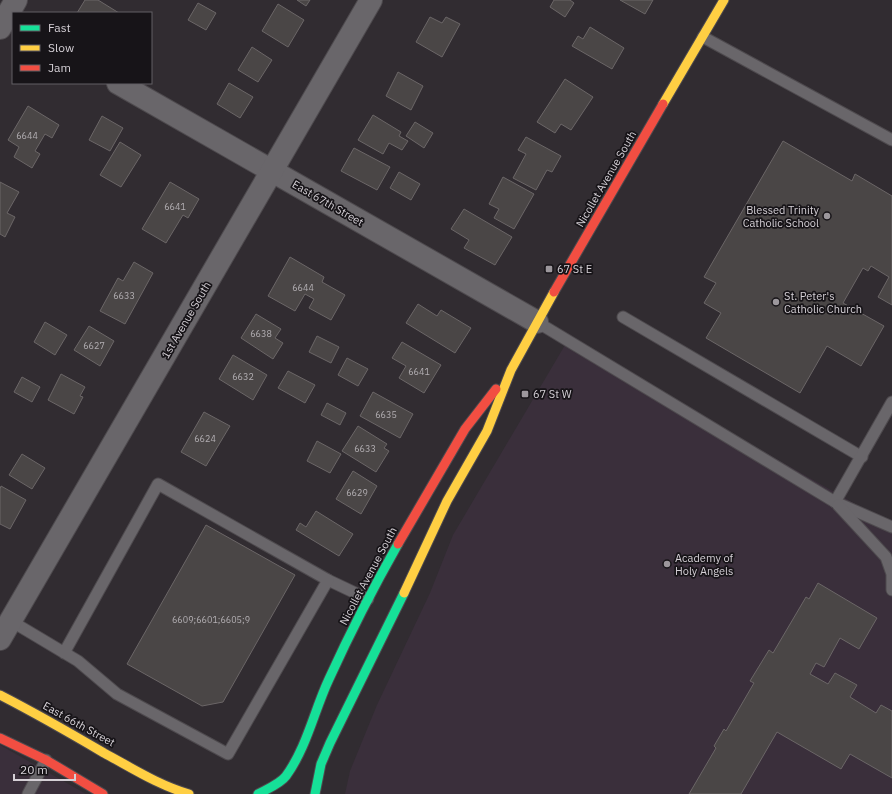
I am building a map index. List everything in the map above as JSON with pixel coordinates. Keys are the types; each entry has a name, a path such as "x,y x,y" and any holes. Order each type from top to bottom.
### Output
{"main road":[{"name":"Nicollet Avenue South","path":"258,794 286,777 304,745 328,680 381,574 465,429 510,370 724,0"},
{"name":"Nicollet Avenue South","path":"314,794 321,764 330,743 390,624 447,501 487,431 510,370"},
{"name":"East 66th Street","path":"0,695 148,777 175,791 189,794"},
{"path":"0,738 46,760 103,794"}],"street":[{"path":"5,21 16,0"},
{"name":"1st Avenue South","path":"6,630 371,0"},
{"name":"East 67th Street","path":"120,84 537,322"}],"lane":[{"path":"703,37 892,140"},
{"path":"623,317 862,457"},
{"path":"537,322 835,502 892,526"},
{"path":"835,502 892,402"},
{"path":"64,652 158,484 328,580 368,599"},
{"path":"835,502 889,559 892,574 892,590"},
{"path":"6,630 64,652 78,661 117,694 228,754 328,580"},
{"path":"28,794 46,760"}],"shaded area":[{"name":"Academy of Holy Angels","path":"568,340 892,525 892,794 345,794 350,771 377,705 430,593 453,535"},
{"path":"0,745 86,794 0,794"}],"building":[{"path":"85,0 98,0 117,12 78,12"},
{"path":"297,0 310,0 306,6"},
{"path":"554,0 570,0 574,3 565,17 550,7"},
{"path":"620,0 653,0 645,14"},
{"path":"198,3 216,13 206,30 188,20"},
{"path":"278,4 304,20 288,47 262,31"},
{"path":"430,17 442,23 446,17 460,24 442,57 416,42"},
{"path":"590,27 624,48 612,69 572,46 578,36 583,39"},
{"path":"252,47 272,60 258,82 238,70"},
{"path":"398,72 423,86 411,110 386,96"},
{"path":"565,79 593,97 571,130 561,124 555,133 537,122"},
{"path":"229,83 253,97 240,118 217,104"},
{"path":"28,106 59,125 52,138 45,134 35,151 40,154 32,168 14,157 19,147 8,140"},
{"path":"373,115 401,132 399,136 408,141 402,150 389,143 383,154 358,140"},
{"path":"102,116 123,128 110,151 89,140"},
{"path":"415,122 433,133 424,148 406,136"},
{"path":"526,137 561,156 552,172 547,170 536,190 513,178 526,154 518,150"},
{"path":"783,141 852,181 855,174 892,196 892,305 878,297 889,277 871,266 868,271 863,268 843,303 884,326 861,366 827,346 800,393 706,338 721,313 704,303 716,283 704,277"},
{"path":"120,142 141,155 121,187 100,175"},
{"path":"354,148 390,167 377,190 341,171"},
{"path":"399,172 420,184 411,200 390,188"},
{"path":"503,177 534,194 514,229 494,218 499,209 489,204"},
{"path":"0,182 19,192 7,213 15,217 5,237 0,234"},
{"path":"170,182 199,199 188,218 183,215 166,243 142,229"},
{"path":"464,209 512,237 495,265 464,248 469,240 451,229"},
{"path":"290,257 324,277 322,282 345,295 331,320 309,308 314,299 305,294 295,311 268,296"},
{"path":"134,262 153,273 125,324 100,311 118,278 123,281"},
{"path":"418,304 437,316 441,310 471,328 455,353 406,323"},
{"path":"256,314 281,329 275,338 283,343 273,359 241,338"},
{"path":"45,322 67,335 55,355 34,342"},
{"path":"89,326 114,341 100,366 74,350"},
{"path":"317,336 339,347 331,363 309,352"},
{"path":"402,342 441,365 424,393 399,378 406,366 392,358"},
{"path":"233,355 267,375 253,400 219,379"},
{"path":"347,358 368,369 358,386 338,375"},
{"path":"288,371 315,385 305,403 278,388"},
{"path":"61,374 85,387 80,396 83,397 74,414 48,400"},
{"path":"22,377 40,387 32,402 14,392"},
{"path":"373,392 413,414 400,438 360,416"},
{"path":"327,403 346,413 340,425 321,415"},
{"path":"204,412 230,426 206,466 181,452"},
{"path":"358,426 387,444 384,448 389,451 376,472 342,451"},
{"path":"317,441 341,454 330,473 307,461"},
{"path":"22,454 45,468 32,489 9,475"},
{"path":"353,471 377,486 361,514 336,499"},
{"path":"1,486 26,500 10,529 0,524"},
{"path":"316,511 353,534 339,556 296,530 300,523 306,527"},
{"path":"206,525 295,575 223,702 202,706 127,664"},
{"path":"818,583 877,618 859,649 840,638 824,667 816,663 810,674 828,684 835,673 857,685 850,697 876,713 881,705 892,711 892,778 850,754 841,769 777,732 741,794 689,794 716,748 714,746 724,729 726,731 754,683 750,681 769,650 773,653 806,597 809,599"}],"traffic: fast":[{"path":"258,794 280,781 286,776 293,765 305,741 337,662 362,611 398,544"},
{"path":"315,794 321,764 330,743 404,593"}],"traffic: slow":[{"path":"663,104 724,0"},
{"path":"404,593 447,501 487,431 511,370 554,292"},
{"path":"0,695 145,776 189,794"}],"traffic: jam":[{"path":"554,292 663,104"},
{"path":"398,544 465,429 496,389"},
{"path":"0,738 46,760 103,794"}],"place":[{"name":"Blessed Trinity Catholic School","path":"827,216"},
{"name":"67 St E","path":"549,269"},
{"name":"St. Peter's Catholic Church","path":"776,302"},
{"name":"67 St W","path":"525,394"},
{"name":"Academy of Holy Angels","path":"667,564"}]}
